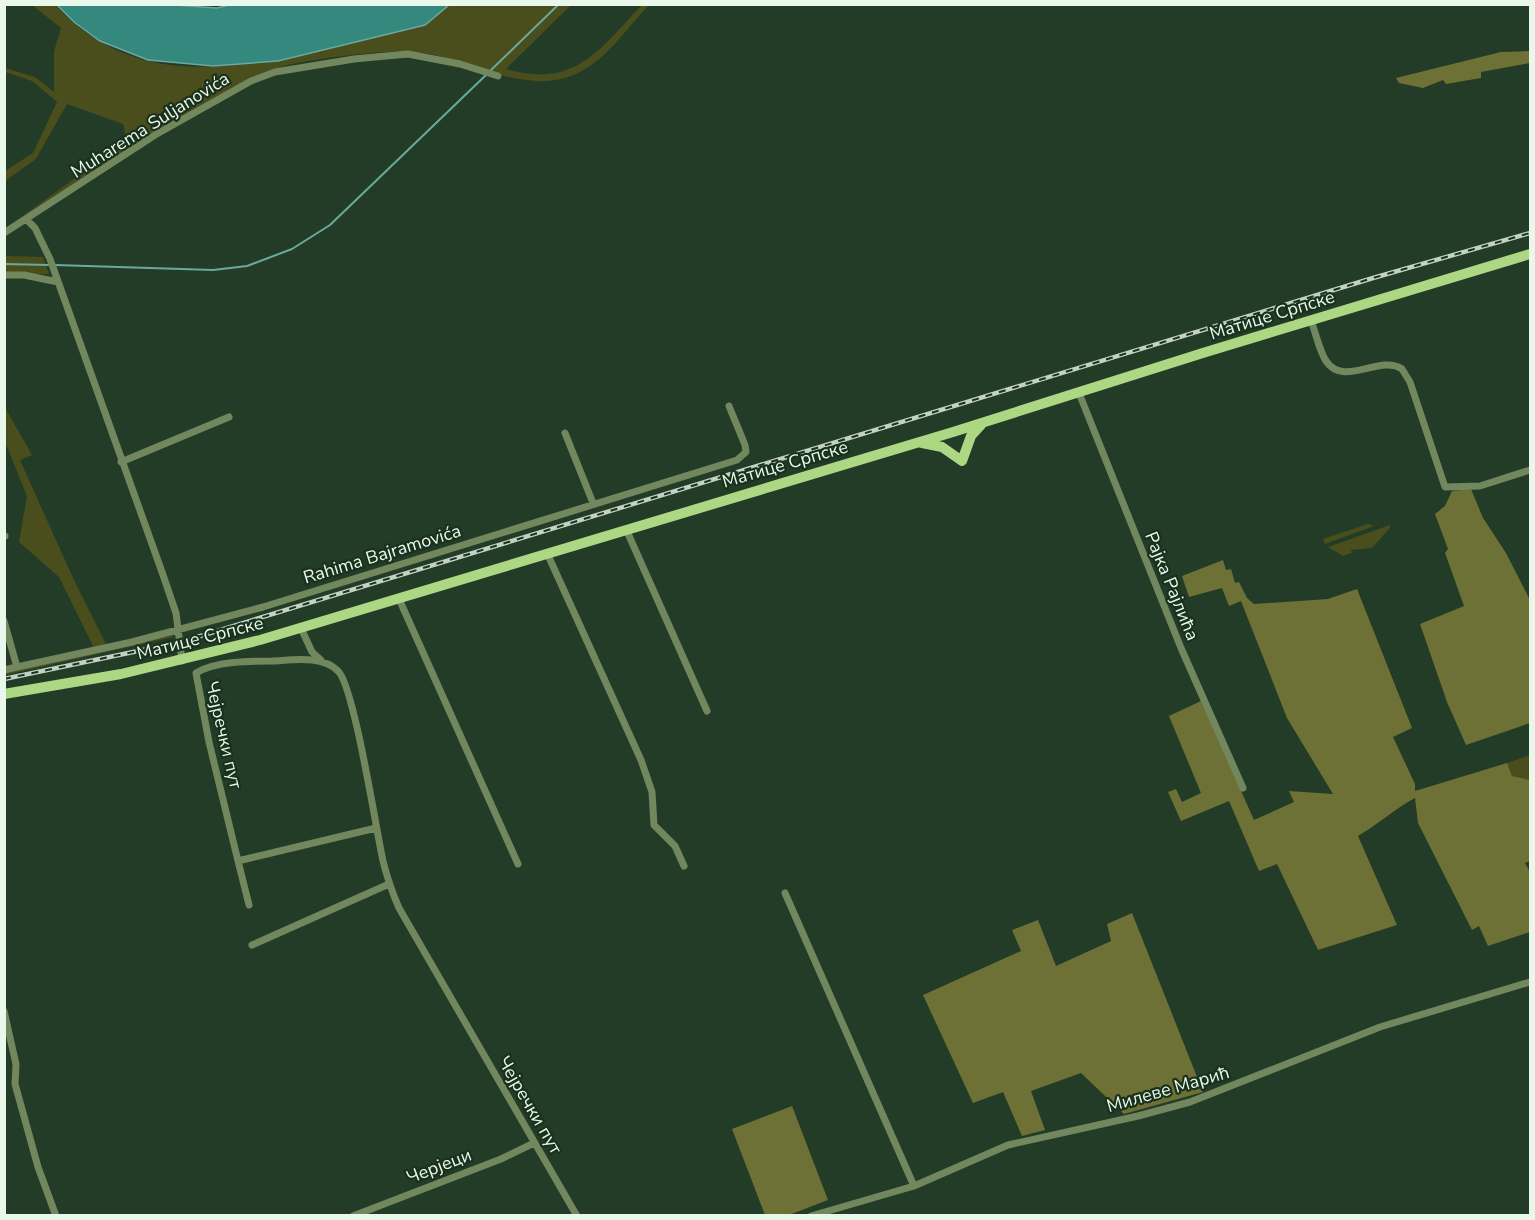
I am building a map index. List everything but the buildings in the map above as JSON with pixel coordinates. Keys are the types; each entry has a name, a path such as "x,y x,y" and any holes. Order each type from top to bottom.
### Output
{"main road":[{"name":"Матице Српске","path":"4,694 78,683 182,661 301,628 953,432 1530,254"},
{"path":"918,442 942,447 962,461 971,436 984,422"}],"street":[{"name":"Muharema Suljanovića","path":"4,233 155,135 251,81 275,72 354,59 408,54 435,58 498,76"},
{"path":"27,220 35,228 50,259 162,572 180,631 182,661"},
{"path":"4,275 24,275 58,282"},
{"path":"1311,321 1325,360 1335,369 1347,372 1390,365 1402,369 1410,382 1445,487 1480,486 1530,471"},
{"name":"Рајка Рајлића","path":"1078,393 1181,648 1243,788"},
{"name":"Rahima Bajramovića","path":"4,669 180,631 737,460 746,452 745,445 729,406"},
{"path":"122,462 229,417"},
{"path":"565,433 593,503"},
{"path":"626,529 707,711"},
{"path":"547,553 620,710 652,792 654,825 675,846 684,866"},
{"path":"399,599 518,864"},
{"path":"4,621 16,667"},
{"path":"301,628 312,652 324,662"},
{"name":"Чејречки пут","path":"249,905 194,675 213,667 265,661 324,662 339,672 344,680 389,884 406,925 577,1215"},
{"path":"238,861 376,828"},
{"path":"252,945 389,884"},
{"path":"785,893 914,1186"},
{"name":"Милеве Мaрић","path":"811,1215 914,1186 1001,1147 1190,1102 1380,1027 1530,982"},
{"path":"4,1011 16,1064 15,1084 38,1167 56,1215"},
{"name":"Черјеци","path":"353,1215 501,1159 534,1143"}],"green space":[{"path":"32,5 55,5 94,38 136,57 179,66 223,66 268,60 407,30 423,23 451,5 571,5 506,69 530,74 550,74 584,61 612,37 642,5 649,5 598,60 578,73 559,79 540,81 520,79 442,57 410,52 354,55 284,66 243,84 179,119 14,222 127,141 123,124 67,104 36,159 5,181 5,171 33,153 57,102 32,81 5,72 5,68 35,77 54,92 54,51 61,28"},
{"path":"1530,51 1530,63 1481,72 1481,78 1446,84 1443,80 1423,88 1399,83 1396,78 1501,52"},
{"path":"5,256 43,257 49,274 5,274"},
{"path":"4,406 32,455 20,460 74,580 106,644 94,648 59,577 19,542 27,496 5,442"},
{"path":"1471,489 1483,518 1506,553 1530,600 1530,723 1466,745 1447,702 1420,624 1464,606 1445,553 1448,549 1435,514 1445,506 1452,491"},
{"path":"1368,524 1374,526 1325,544 1323,539"},
{"path":"1390,525 1390,528 1372,548 1351,550 1352,553 1343,556 1328,547"},
{"path":"1223,560 1226,570 1231,569 1235,583 1239,582 1247,598 1254,604 1328,599 1357,589 1412,728 1393,737 1415,784 1415,791 1507,763 1512,776 1530,780 1530,861 1525,863 1530,872 1530,932 1488,946 1479,926 1472,930 1418,823 1415,798 1358,836 1397,925 1318,950 1277,864 1259,871 1229,801 1181,821 1168,792 1176,789 1182,802 1201,793 1169,716 1201,701 1254,820 1294,802 1289,791 1333,794 1287,718 1241,601 1229,606 1222,588 1189,597 1182,576"},
{"path":"172,632 173,637 5,675 5,669"},
{"path":"1530,755 1530,780 1512,776 1507,763"},
{"path":"1132,913 1203,1092 1124,1114 1081,1073 1031,1091 1045,1130 1022,1136 1003,1092 973,1103 923,995 1021,951 1012,930 1038,920 1056,966 1111,941 1107,924"},
{"path":"792,1106 828,1200 789,1215 765,1215 732,1129"}],"water":[{"path":"161,4 217,8 233,4 449,5 425,25 278,61 213,66 148,60 100,41 74,22 57,5"}],"waterway":[{"path":"490,71 559,4"},
{"path":"55,265 213,270 247,266 292,249 330,225 486,75"},
{"path":"4,264 49,265"}],"railway":[{"path":"4,679 181,642 1373,278 1530,233"}]}
